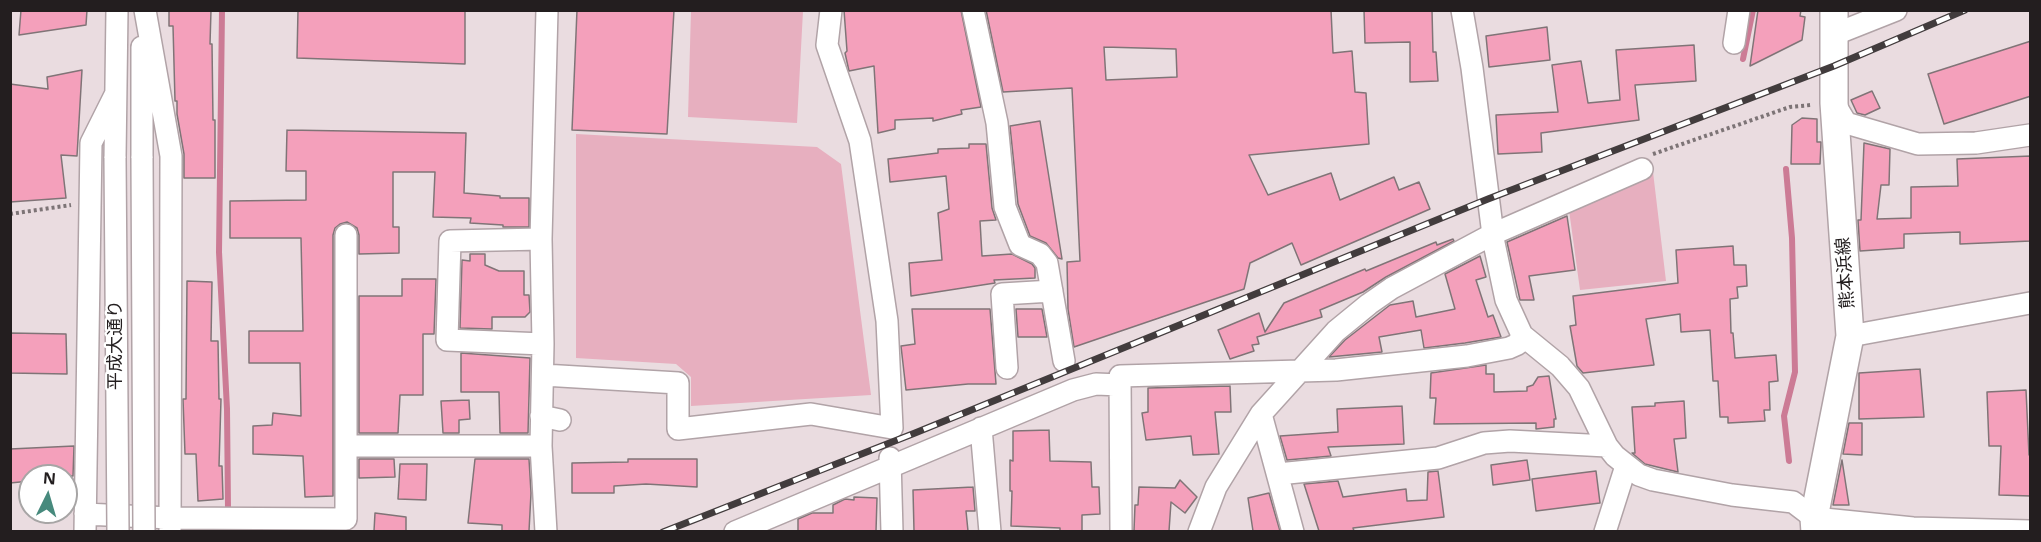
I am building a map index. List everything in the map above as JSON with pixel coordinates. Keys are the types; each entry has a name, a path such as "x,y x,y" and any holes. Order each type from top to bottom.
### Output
{"main road":[{"name":"熊本浜線","path":"1814,525 1850,336 1834,103 1834,23"}],"street":[{"name":"平成大通り","path":"117,10 115,158 118,531"},
{"name":"平成大通り","path":"143,10 144,531"},
{"path":"143,10 171,156 170,525"},
{"path":"546,531 552,494 540,446 551,418 543,375 541,239 547,10"},
{"path":"543,375 678,382 678,429 811,414 892,428 887,321 860,141 827,45 831,10"},
{"path":"973,10 997,123 1005,207 1020,245 1040,254 1047,264 1064,361"},
{"path":"1462,10 1472,69 1493,234 1506,300 1522,335 1560,366 1578,388 1607,446 1626,466 1639,475 1653,480 1732,495 1793,502 1814,525 2031,531"},
{"path":"1734,43 1739,10"},
{"path":"1834,23 1896,10"},
{"path":"115,95 91,143 85,523 170,525 346,519 346,235"},
{"path":"1834,103 1846,123 1918,144 1976,143 2031,135"},
{"path":"1198,531 1216,488 1261,414 1336,331 1379,296 1493,234 1642,169"},
{"path":"541,239 450,241 447,340 543,344"},
{"path":"1007,368 1002,294 1052,291"},
{"path":"1850,336 2031,303"},
{"path":"1121,531 1120,376 1298,372 1467,356 1509,348 1518,344 1522,335"},
{"path":"735,531 890,462 1073,390 1096,384 1120,385"},
{"path":"1261,414 1293,531"},
{"path":"981,428 990,531"},
{"path":"1278,474 1438,458 1484,443 1510,441 1607,446"},
{"path":"346,446 540,446"},
{"path":"890,462 892,531"},
{"path":"1605,531 1626,466"}],"path":[{"path":"1642,169 1649,156 1790,107 1834,103"},
{"path":"10,213 90,203"}],"shaded area":[{"path":"691,11 803,11 797,123 688,117"},
{"path":"576,134 817,147 841,164 871,395 691,406 691,377 676,364 576,358"},
{"path":"1653,172 1666,281 1580,290 1569,210"}],"building":[{"path":"21,10 87,10 86,25 19,35"},
{"path":"169,10 211,10 210,44 212,44 213,120 215,120 215,178 184,178 184,154 177,101 175,101 173,26 169,26"},
{"path":"298,10 465,10 465,64 297,58"},
{"path":"577,10 674,10 667,134 572,130"},
{"path":"844,10 961,10 981,107 961,110 962,114 933,121 933,118 895,120 895,129 878,133 874,66 849,71 845,53 847,51"},
{"path":"986,10 1331,10 1333,53 1352,51 1355,92 1366,93 1369,144 1249,155 1268,195 1331,173 1340,200 1394,177 1399,190 1419,182 1430,209 1301,265 1292,243 1250,263 1244,289 1074,347 1068,309 1067,262 1080,261 1072,88 1003,92","holes":["1104,47 1176,49 1177,77 1106,80"]},
{"path":"1364,10 1432,10 1433,52 1436,52 1438,81 1410,82 1410,42 1365,43"},
{"path":"1758,10 1801,10 1800,16 1805,17 1802,40 1750,66"},
{"path":"1547,27 1550,60 1489,67 1486,36"},
{"path":"2031,41 2031,96 1944,124 1928,74"},
{"path":"1694,45 1696,81 1635,85 1639,120 1541,133 1542,152 1498,154 1496,115 1558,112 1552,65 1581,61 1588,103 1620,100 1616,50"},
{"path":"82,70 77,156 61,155 66,198 10,202 10,84 48,89 47,77"},
{"path":"1872,91 1880,108 1865,115 1857,113 1851,100"},
{"path":"1802,118 1817,119 1817,142 1821,142 1820,164 1791,164 1792,125"},
{"path":"1040,121 1062,259 1058,258 1046,243 1030,236 1018,204 1010,126"},
{"path":"287,130 466,133 464,193 500,196 500,198 529,198 529,227 470,223 471,218 433,217 435,172 393,172 393,227 399,227 399,253 359,254 357,228 347,222 335,228 333,235 333,496 305,497 303,456 253,454 253,426 272,425 273,413 301,416 300,363 249,363 249,331 303,331 301,238 230,238 230,201 306,200 306,171 286,171"},
{"path":"1864,143 1890,149 1889,185 1881,185 1877,219 1911,218 1911,187 1958,186 1957,159 2031,156 2031,241 1960,244 1960,232 1904,234 1904,248 1860,251 1858,220 1861,220"},
{"path":"969,144 986,144 992,208 996,220 980,221 982,256 1012,254 1032,264 1035,268 1035,278 994,280 995,283 911,296 909,263 942,260 938,213 949,209 946,176 890,182 888,159 938,153 938,149 969,148"},
{"path":"1567,216 1575,270 1529,276 1534,300 1520,300 1507,242"},
{"path":"1453,239 1454,241 1386,277 1363,292 1320,310 1322,317 1257,337 1259,344 1252,345 1254,351 1230,359 1218,330 1259,313 1265,332 1284,303 1436,242 1437,245"},
{"path":"1733,246 1734,265 1746,265 1747,286 1737,287 1738,298 1730,299 1731,333 1733,333 1735,358 1776,355 1778,381 1769,382 1770,410 1764,410 1765,421 1728,423 1728,417 1720,417 1718,381 1713,381 1710,330 1681,332 1680,314 1646,319 1654,365 1583,373 1577,366 1570,326 1576,325 1573,296 1678,283 1676,250"},
{"path":"470,254 485,254 485,265 499,271 524,271 524,295 529,295 530,312 525,317 492,317 492,329 460,328 462,260 470,261"},
{"path":"1480,256 1486,277 1476,280 1488,317 1493,315 1501,337 1424,348 1421,330 1379,337 1382,352 1329,357 1345,340 1390,305 1413,301 1416,317 1455,309 1445,274"},
{"path":"402,279 436,279 434,334 423,334 423,395 400,395 398,433 359,433 359,296 402,296"},
{"path":"187,281 212,282 211,341 218,341 219,399 221,399 219,466 222,466 223,499 198,501 196,454 185,454 183,399 186,399"},
{"path":"912,309 990,309 996,384 968,384 906,390 901,346 915,344"},
{"path":"1016,309 1042,309 1047,337 1018,337"},
{"path":"10,333 66,334 67,374 10,373"},
{"path":"461,353 530,358 528,433 500,433 499,392 461,392"},
{"path":"1486,365 1486,374 1494,374 1494,392 1527,391 1527,387 1533,385 1538,377 1549,376 1556,419 1554,419 1554,427 1536,429 1536,423 1434,424 1436,398 1430,398 1431,373"},
{"path":"1920,369 1924,417 1859,419 1859,373"},
{"path":"1230,386 1231,412 1215,412 1219,454 1193,455 1191,436 1146,440 1142,413 1148,412 1148,388"},
{"path":"2026,390 2029,455 2031,455 2031,496 1999,495 2001,446 1989,446 1987,392"},
{"path":"469,400 470,419 459,420 459,433 443,433 441,401"},
{"path":"1684,401 1686,438 1674,439 1678,472 1645,464 1632,453 1635,453 1632,407"},
{"path":"1402,406 1404,444 1328,447 1331,456 1287,460 1280,436 1338,432 1337,409"},
{"path":"1849,423 1862,423 1862,455 1843,454"},
{"path":"1049,430 1050,461 1091,462 1092,487 1099,487 1100,514 1082,515 1082,531 1011,526 1010,460 1013,461 1013,431"},
{"path":"74,446 73,464 18,464 18,482 10,483 10,449"},
{"path":"359,459 394,459 395,477 359,478"},
{"path":"475,459 529,459 531,493 529,531 502,531 502,525 468,523"},
{"path":"628,459 697,459 697,487 646,484 614,486 614,493 572,493 572,463 628,462"},
{"path":"1527,460 1530,480 1493,485 1491,465"},
{"path":"1842,460 1849,505 1833,505"},
{"path":"400,464 427,464 426,500 398,499"},
{"path":"1438,471 1444,517 1353,528 1354,531 1319,531 1304,484 1338,481 1343,497 1406,489 1407,501 1427,500 1428,472"},
{"path":"1596,471 1600,503 1536,511 1532,479"},
{"path":"1180,480 1197,497 1185,513 1171,502 1169,531 1134,531 1135,505 1138,505 1139,487 1175,488"},
{"path":"973,487 975,511 966,511 968,531 914,531 913,490"},
{"path":"1269,493 1280,531 1253,531 1248,498"},
{"path":"854,497 877,498 876,531 798,531 798,519 812,513 833,513 833,505 845,499 854,500"},
{"path":"375,513 406,517 406,531 374,531"}],"waterway":[{"path":"222,10 219,252 227,409 228,509"},
{"path":"1743,59 1753,10"},
{"path":"1786,169 1792,238 1795,372 1784,416 1789,461"}],"railway":[{"path":"663,532 915,433 1488,199 1834,66 1965,10"}]}
